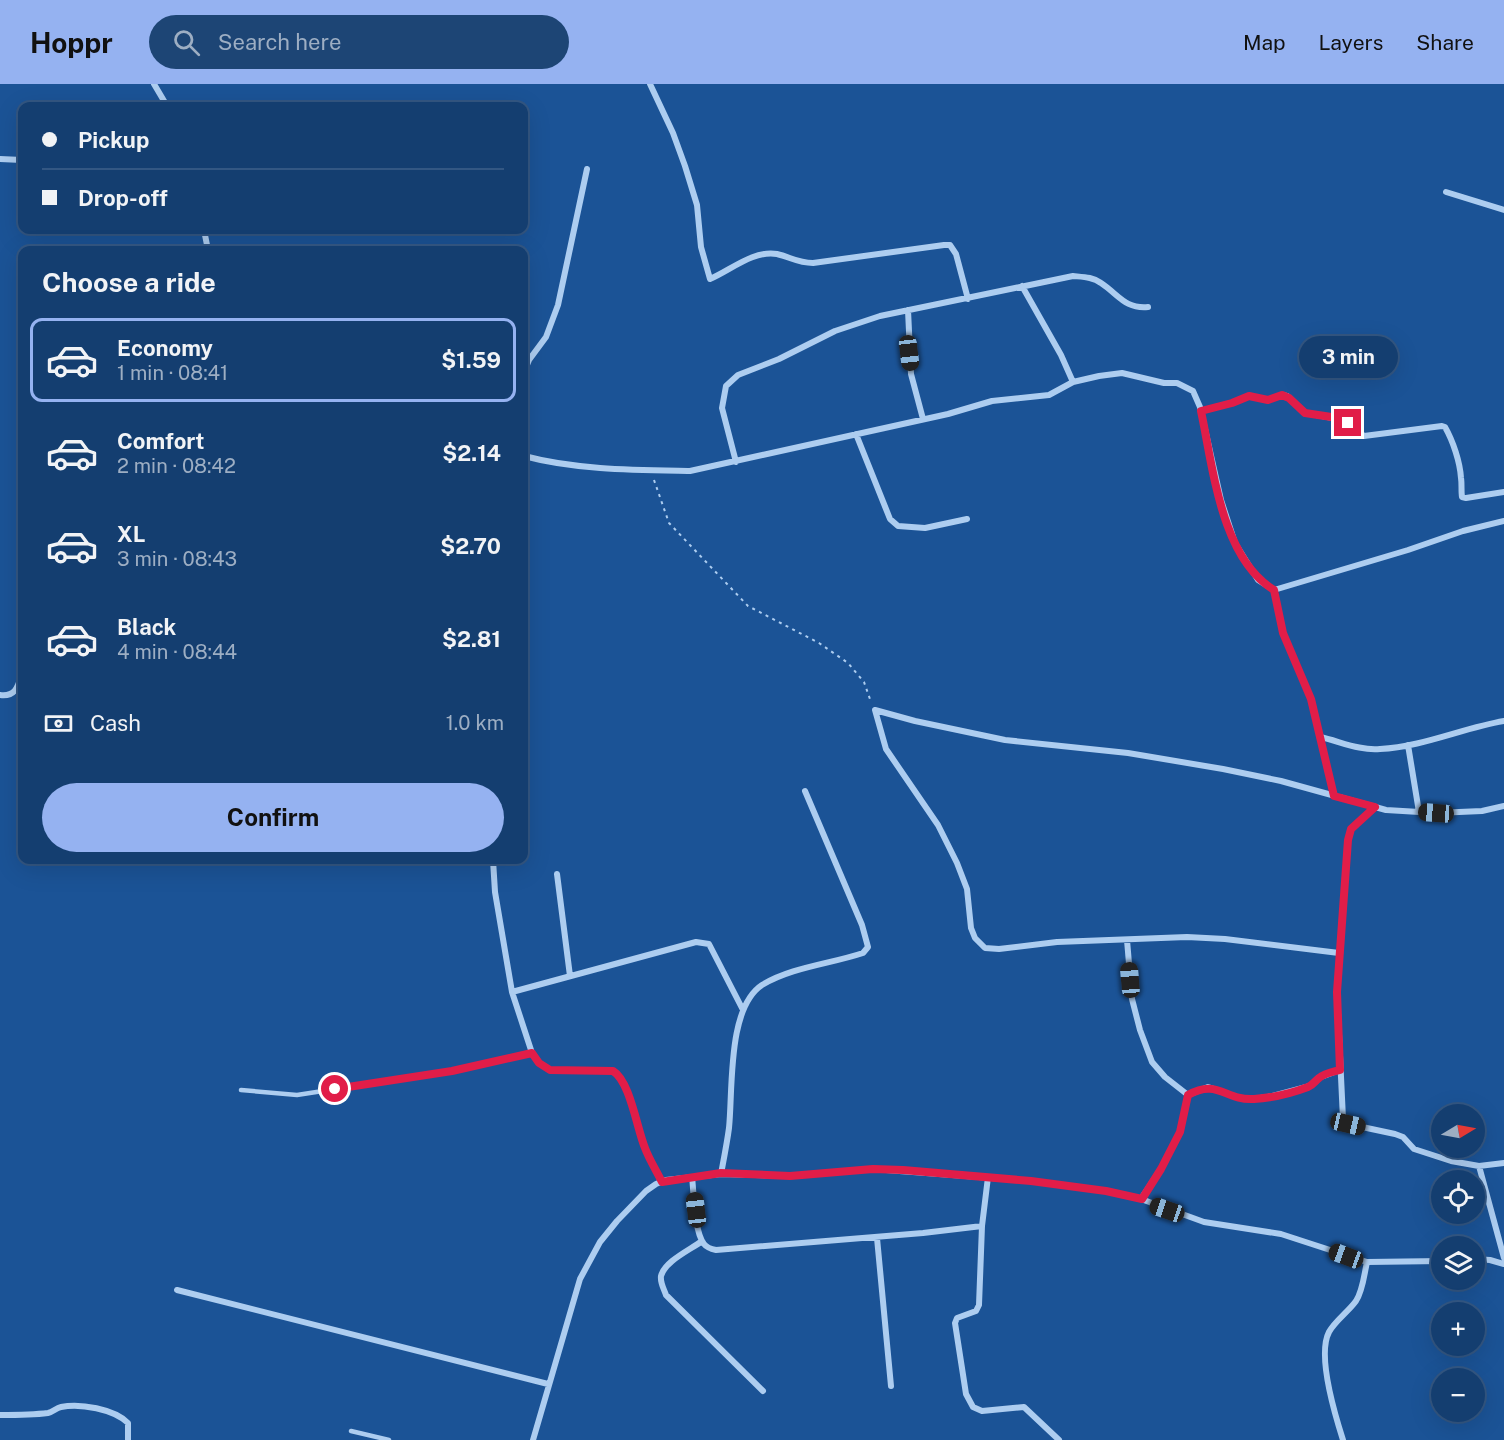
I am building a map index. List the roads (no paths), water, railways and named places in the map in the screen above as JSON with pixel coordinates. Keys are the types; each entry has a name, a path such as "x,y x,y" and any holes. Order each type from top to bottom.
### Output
{"street":[{"path":"154,84 165,102"},
{"path":"650,84 673,133 688,176 697,206 701,247 710,279 746,261 767,254 779,254 801,263 813,263 944,244 950,245 956,254 968,299"},
{"path":"0,159 18,160"},
{"path":"528,362 546,337 558,306 588,169"},
{"path":"1446,192 1504,210"},
{"path":"736,462 722,408 724,394 730,382 738,375 779,359 836,331 880,316 1073,276 1088,277 1100,282 1126,303 1138,308 1148,307"},
{"path":"1022,286 1061,355 1073,382"},
{"path":"908,310 911,374 923,419"},
{"path":"528,457 547,462 690,471 923,419 992,401 1049,395 1073,382 1122,373 1164,383 1181,384 1193,391 1201,411 1218,488 1234,543 1258,580 1274,590 1283,633 1311,699 1334,796"},
{"path":"1201,411 1249,396 1268,400 1282,395 1289,398 1305,413 1344,420 1364,436 1442,426 1448,432 1456,455 1461,476 1462,497 1504,492"},
{"path":"856,434 890,519 898,526 925,528 967,519"},
{"path":"1274,590 1463,531 1504,521"},
{"path":"0,695 13,694 18,685"},
{"path":"1339,953 1226,939 1187,937 1057,942 999,949 985,948 980,944 971,928 967,890 957,863 938,825 886,749 875,710 915,722 1005,740 1128,753 1223,769 1281,781 1386,810 1482,811 1504,806"},
{"path":"1320,737 1370,749 1408,745 1478,725 1504,721"},
{"path":"1408,745 1419,812"},
{"path":"721,1173 729,1129 737,1029 751,995 762,986 808,967 862,953 868,946 862,925 805,791"},
{"path":"1375,807 1351,829 1349,835 1337,992 1345,1122 1395,1134 1403,1137 1414,1149 1451,1161 1479,1166 1504,1163"},
{"path":"493,864 495,892 512,992 532,1053 539,1063 550,1070 613,1071 617,1073 624,1086 645,1149 662,1182"},
{"path":"557,874 570,976"},
{"path":"1127,940 1132,999 1152,1062 1165,1077 1188,1095"},
{"path":"512,992 696,942 709,944 743,1010"},
{"path":"1142,1199 1180,1132 1188,1095 1208,1087 1240,1098 1268,1097 1310,1086 1318,1078 1340,1070"},
{"path":"1479,1166 1504,1258"},
{"path":"532,1440 579,1279 600,1242 617,1221 646,1191 662,1182 721,1173 790,1176 882,1169 988,1177 1106,1191 1142,1199 1204,1222 1281,1234 1367,1262 1431,1261"},
{"path":"692,1177 699,1232 702,1241 710,1249 732,1250 877,1238 982,1226"},
{"path":"988,1177 982,1226 979,1305 976,1311 957,1318 955,1323 966,1394 973,1407 982,1411 1024,1407 1059,1440"},
{"path":"877,1238 891,1386"},
{"path":"702,1241 672,1261 661,1275 661,1284 666,1295 763,1391"},
{"path":"1485,1260 1504,1263"},
{"path":"1343,1440 1330,1390 1323,1350 1330,1330 1356,1302 1361,1292 1367,1262"},
{"path":"177,1290 548,1384"},
{"path":"0,1415 47,1413 60,1407 108,1410 118,1414 128,1423 128,1440"}],"lane":[{"path":"241,1090 297,1095 452,1071 532,1053"},
{"path":"351,1431 389,1440"}]}
